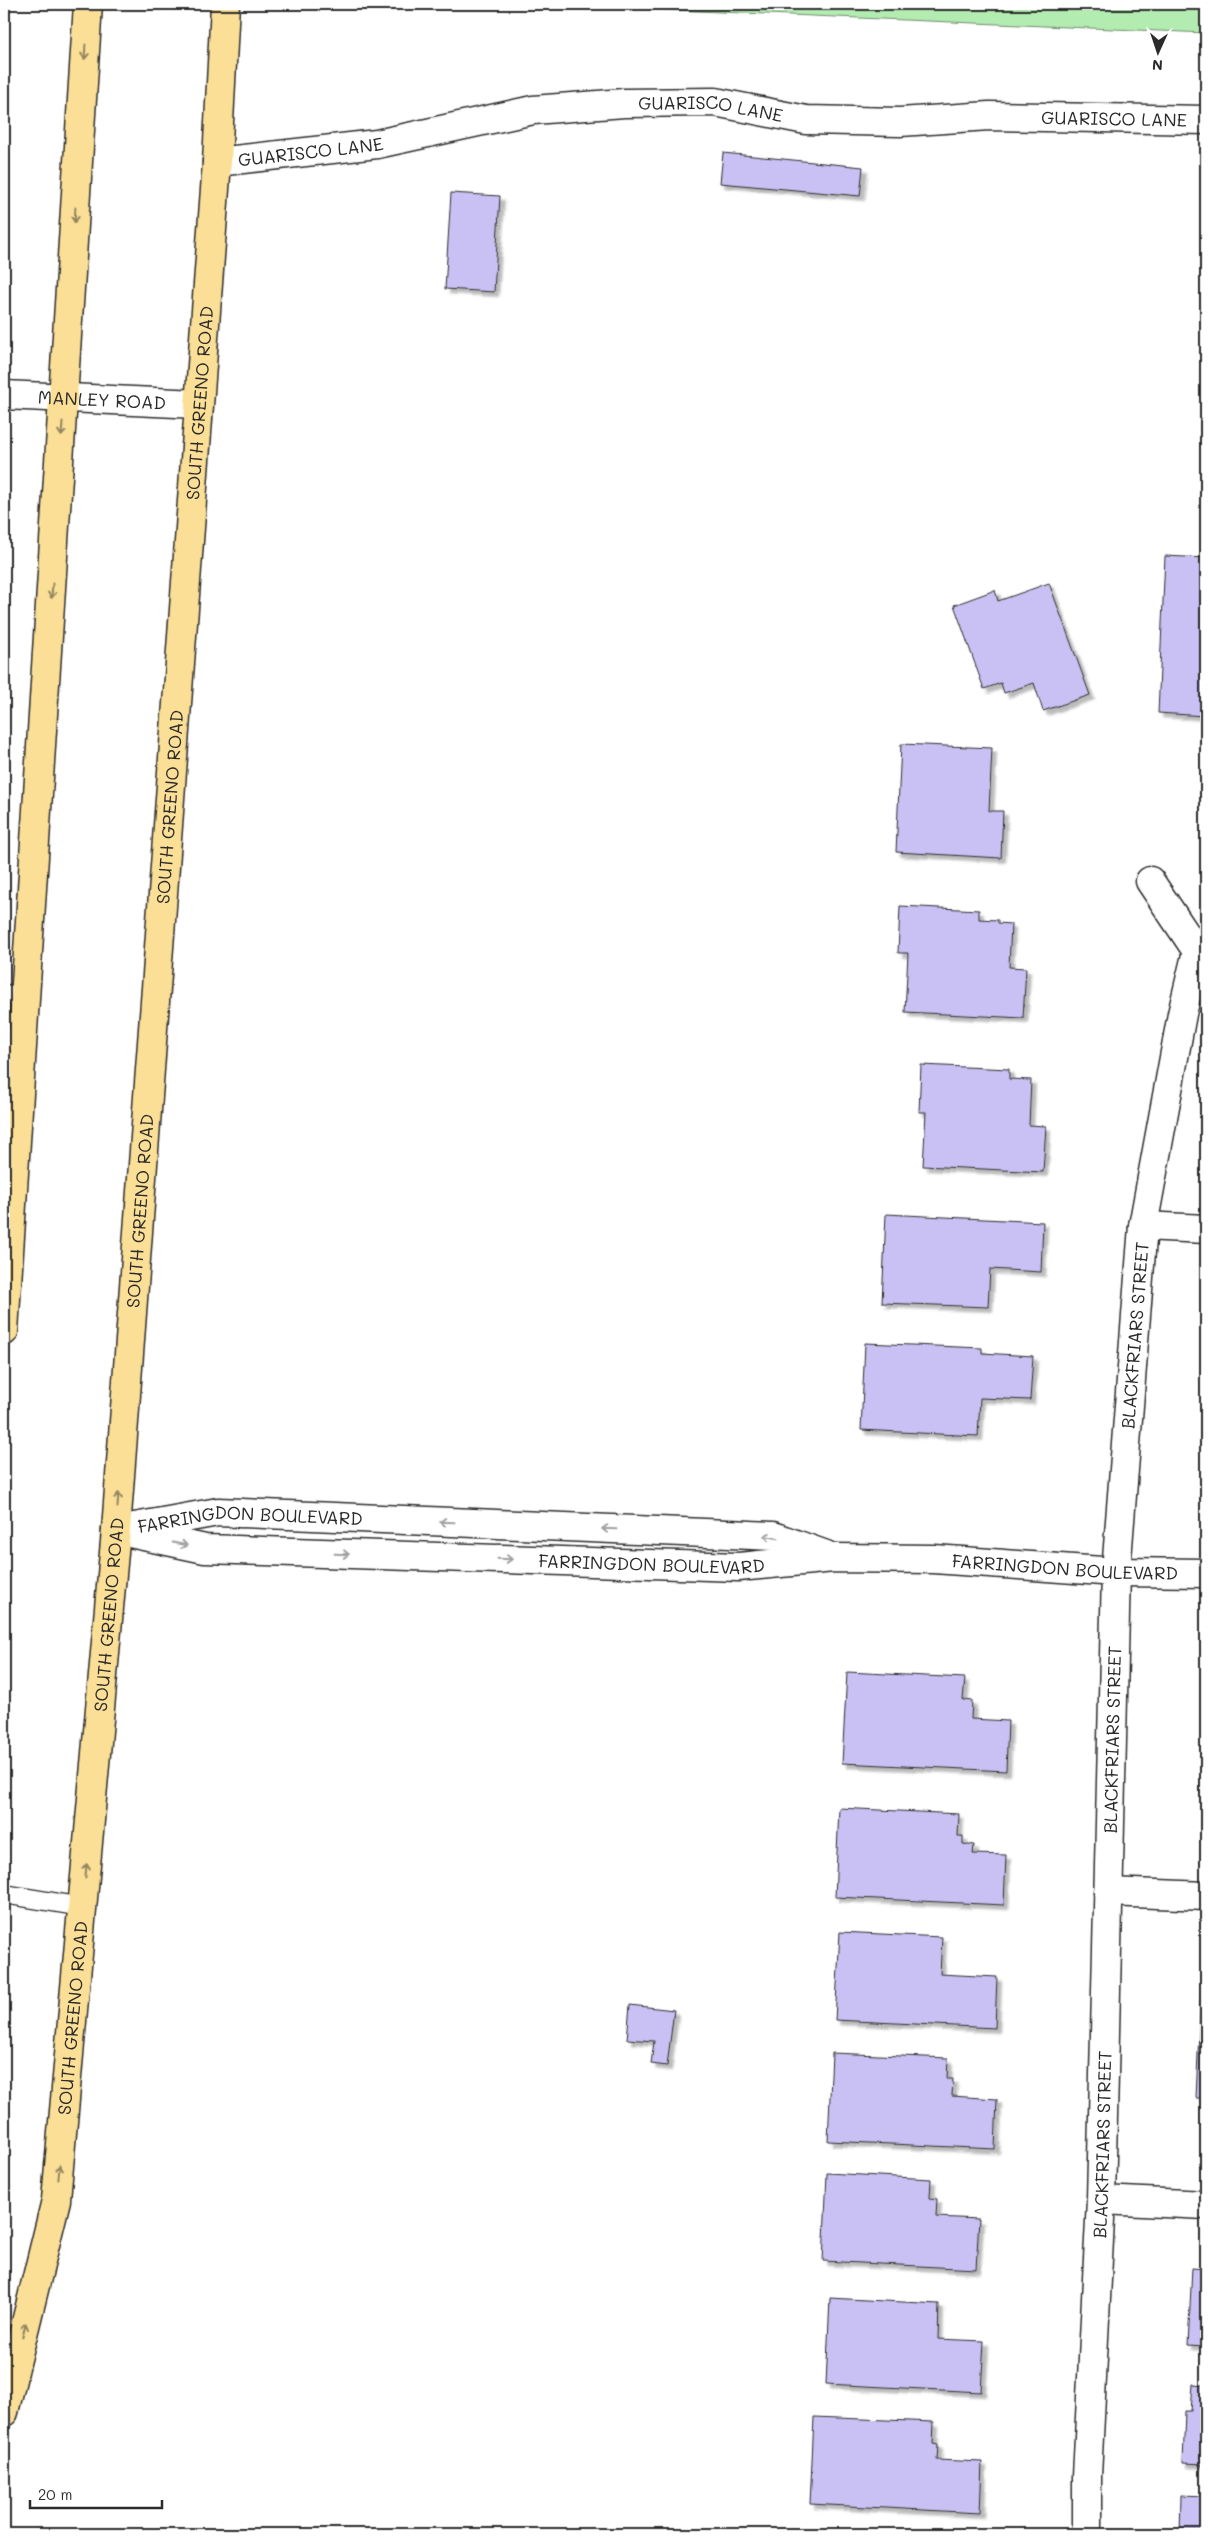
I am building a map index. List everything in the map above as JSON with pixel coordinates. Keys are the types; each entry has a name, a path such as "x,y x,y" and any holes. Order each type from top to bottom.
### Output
{"main road":[{"path":"4,1330 14,995 64,398 88,4"},
{"name":"SOUTH GREENO ROAD","path":"4,2412 56,2200 83,1907 116,1530 217,162 225,4"}],"street":[{"name":"GUARISCO LANE","path":"217,162 378,144 533,110 624,103 715,102 806,120 900,122 989,116 1206,120"},
{"name":"MANLEY ROAD","path":"4,396 198,404"},
{"path":"1150,881 1202,949"},
{"name":"BLACKFRIARS STREET","path":"1087,2534 1087,2476 1102,2200 1116,1572 1143,1226 1182,1014 1202,949"},
{"path":"1143,1226 1206,1229"},
{"name":"FARRINGDON BOULEVARD","path":"116,1530 218,1512 772,1536 834,1558"},
{"name":"FARRINGDON BOULEVARD","path":"116,1530 205,1549 738,1568 834,1558 934,1558 1116,1572 1206,1573"},
{"path":"1108,1892 1206,1896"},
{"path":"1102,2200 1206,2204"}],"lane":[{"path":"4,1894 83,1907"}],"green space":[{"path":"534,4 1206,4 1206,33"}],"building":[{"path":"723,153 863,167 860,196 720,183"},
{"path":"451,193 500,196 494,292 445,289"},
{"path":"1165,556 1206,558 1205,716 1158,713"},
{"path":"1049,583 1090,695 1043,711 1034,683 1004,693 1001,683 984,689 954,605 995,590 998,601"},
{"path":"901,744 992,748 989,811 1003,811 1001,858 896,852"},
{"path":"900,906 979,910 979,919 998,920 998,923 1011,924 1009,967 1026,968 1023,1018 905,1012 908,953 898,953"},
{"path":"921,1065 1009,1069 1009,1079 1031,1080 1029,1125 1046,1126 1043,1172 923,1166 926,1112 919,1112"},
{"path":"886,1214 1043,1222 1041,1272 990,1269 988,1307 882,1303"},
{"path":"865,1343 982,1348 982,1353 1033,1356 1030,1400 980,1398 978,1436 861,1430"},
{"path":"847,1672 965,1678 963,1700 972,1701 971,1719 1008,1721 1006,1771 842,1763"},
{"path":"839,1808 959,1814 958,1836 963,1836 963,1844 974,1845 973,1854 1006,1855 1004,1905 835,1897"},
{"path":"840,1932 942,1937 940,1974 997,1977 995,2028 835,2020"},
{"path":"1203,1942 1206,1943 1206,2098 1196,2098"},
{"path":"630,2005 674,2010 667,2066 651,2064 654,2041 627,2039"},
{"path":"832,2053 948,2058 947,2079 953,2079 952,2096 997,2099 995,2149 828,2141"},
{"path":"827,2173 931,2179 930,2198 937,2199 936,2217 979,2219 976,2269 823,2261"},
{"path":"1192,2267 1206,2268 1206,2346 1188,2345"},
{"path":"830,2298 939,2304 938,2339 984,2341 981,2392 826,2384"},
{"path":"1193,2384 1206,2385 1206,2464 1183,2463 1185,2411 1191,2411"},
{"path":"814,2417 934,2422 933,2444 938,2445 937,2460 982,2462 980,2513 810,2504"},
{"path":"1181,2495 1206,2496 1206,2534 1180,2534"}]}
